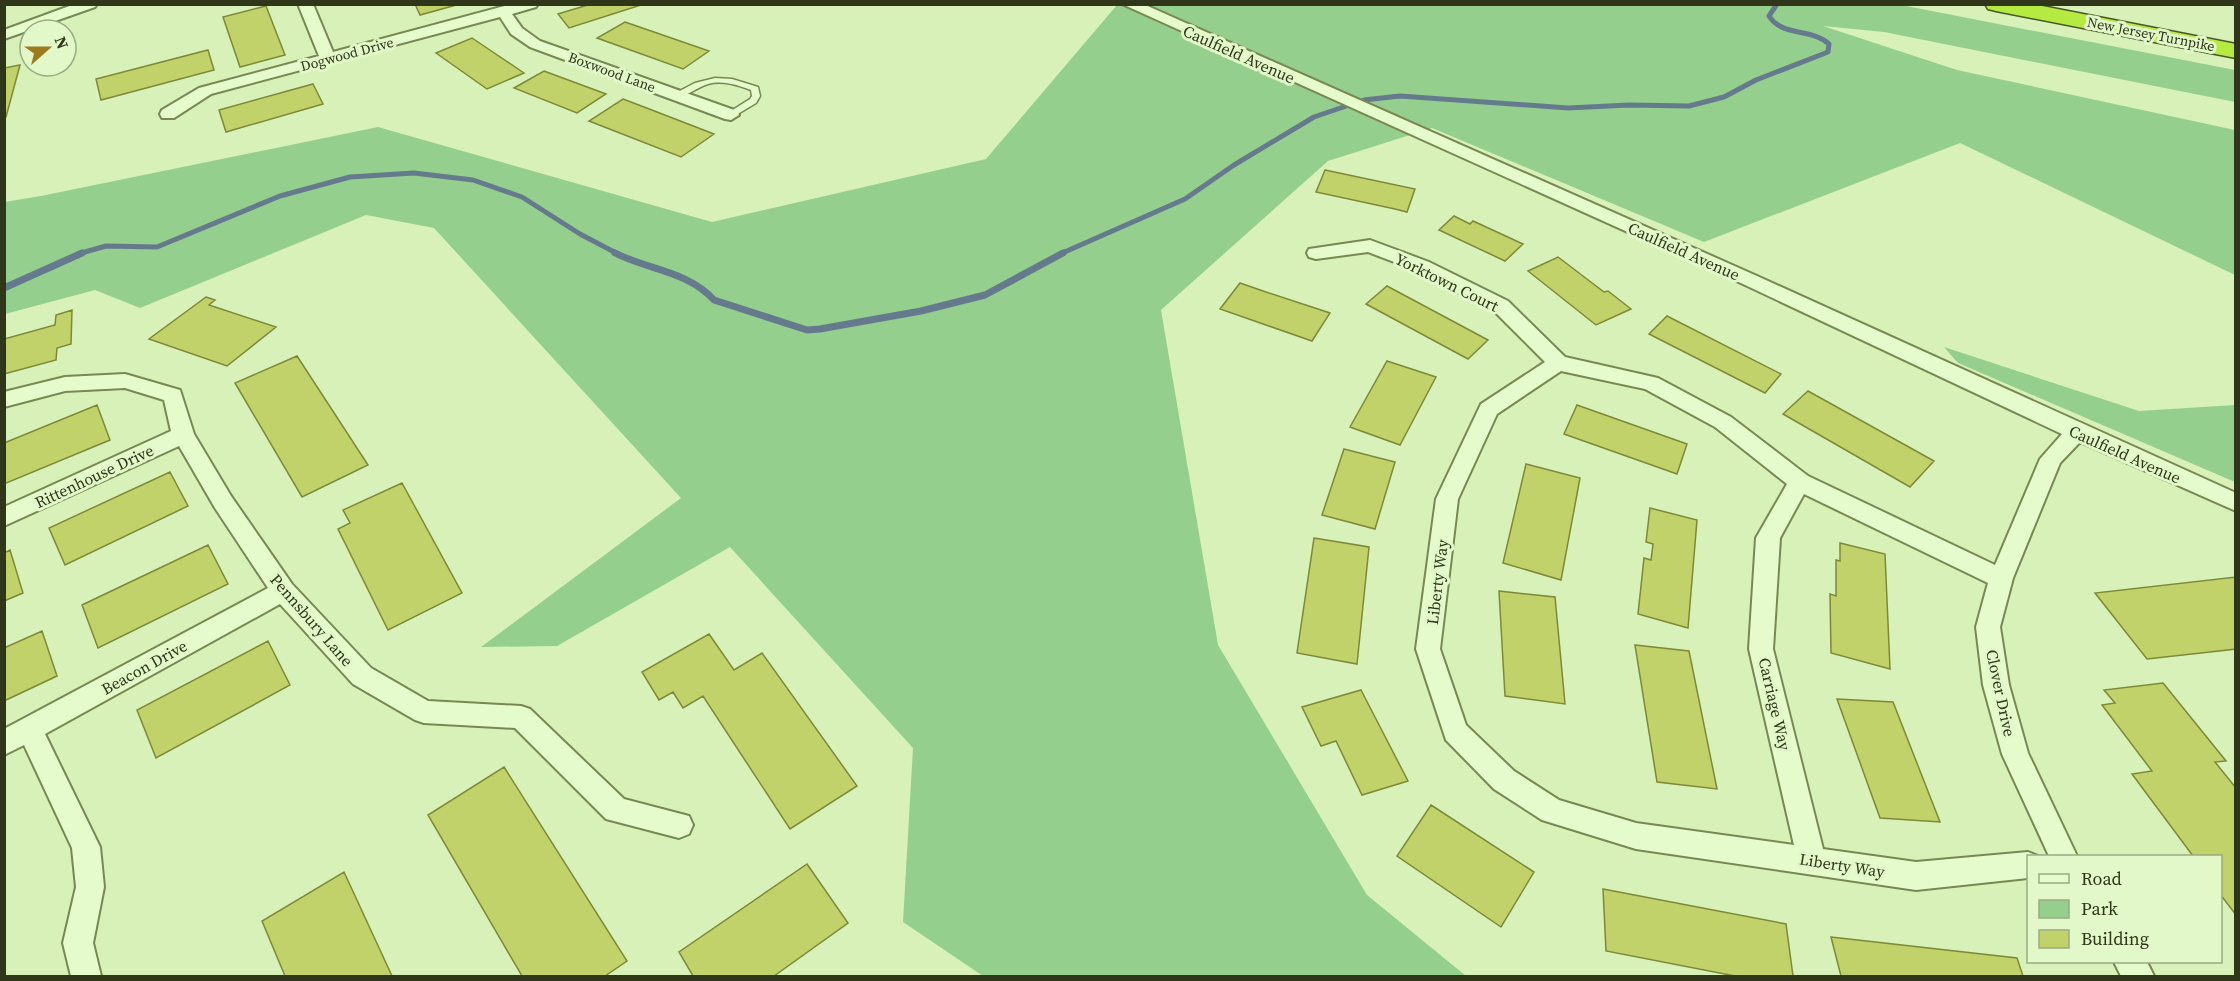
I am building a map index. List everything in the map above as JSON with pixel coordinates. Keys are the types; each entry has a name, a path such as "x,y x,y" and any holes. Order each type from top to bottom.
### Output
{"highway":[{"name":"New Jersey Turnpike","path":"1996,4 2235,51"},
{"name":"New Jersey Turnpike","path":"2081,4 2235,33"}],"street":[{"path":"4,35 90,4"},
{"path":"305,4 328,59"},
{"name":"Dogwood Drive","path":"168,114 205,91 531,4"},
{"name":"Caulfield Avenue","path":"1129,4 1360,109 1750,280 2235,503"},
{"name":"Boxwood Lane","path":"504,12 516,31 535,44 731,115"},
{"name":"Yorktown Court","path":"1316,253 1370,246 1422,266 1501,306 1558,363"},
{"path":"1558,363 1651,383 1723,422 1800,482 1870,518 2001,578"},
{"name":"Liberty Way","path":"1558,363 1489,409 1447,499 1428,649 1455,732 1504,780 1552,811 1636,836 1916,876 2027,864"},
{"name":"Pennsbury Lane","path":"4,400 65,384 125,381 173,395 183,435 223,502 283,591 362,676 424,712 521,717 616,810 679,825"},
{"name":"Clover Drive","path":"2063,855 2015,754 1996,686 1988,627 2001,578 2051,459 2077,432"},
{"name":"Rittenhouse Drive","path":"4,517 183,435"},
{"name":"Carriage Way","path":"1800,482 1768,538 1761,649 1812,860"},
{"name":"Beacon Drive","path":"4,743 283,591"},
{"path":"30,729 86,847 90,887 78,943 86,976"},
{"path":"2130,963 2139,976"}],"lane":[{"path":"676,95 715,80 732,80 754,89 756,96 753,101 731,115"}],"green space":[{"path":"1117,5 1901,5 2235,70 2235,102 1884,32 1823,26 1957,70 2235,130 2235,275 1960,143 1704,242 1432,128 1328,161 1161,310 1218,645 1367,895 1466,976 983,976 903,922 913,748 730,547 557,646 481,647 681,498 434,228 366,215 140,308 95,290 5,314 4,202 378,127 712,222 986,159"},
{"path":"1944,347 2139,411 2235,405 2235,482 1958,363"}],"building":[{"path":"415,4 460,4 420,15"},
{"path":"591,4 644,4 569,28 558,14"},
{"path":"266,6 285,55 240,67 223,17"},
{"path":"625,22 709,51 683,69 597,38"},
{"path":"472,38 524,73 487,89 436,53"},
{"path":"208,50 214,70 101,100 96,79"},
{"path":"18,65 18,72 4,118 4,68"},
{"path":"544,71 606,94 577,113 514,88"},
{"path":"313,84 323,104 226,132 219,110"},
{"path":"623,99 714,134 681,157 589,121"},
{"path":"1325,170 1415,189 1407,212 1316,192"},
{"path":"1454,216 1470,224 1473,221 1523,244 1505,261 1439,230"},
{"path":"1558,257 1604,292 1608,291 1631,309 1596,325 1528,271"},
{"path":"1240,283 1330,313 1312,341 1220,309"},
{"path":"1387,286 1488,340 1468,359 1366,304"},
{"path":"206,297 215,300 209,305 276,327 227,366 149,339"},
{"path":"72,310 71,344 57,348 56,360 4,374 4,339 55,325 56,315"},
{"path":"1667,316 1781,374 1765,393 1649,334"},
{"path":"297,356 368,465 302,497 235,383"},
{"path":"1387,361 1436,377 1400,445 1350,427"},
{"path":"1808,391 1934,461 1910,487 1783,414"},
{"path":"97,405 110,440 4,484 4,443"},
{"path":"1577,405 1687,444 1677,474 1564,434"},
{"path":"1344,449 1395,462 1375,529 1322,515"},
{"path":"1526,464 1580,478 1561,580 1503,563"},
{"path":"170,472 188,506 65,565 49,528"},
{"path":"402,483 462,593 388,630 338,529 350,523 343,510"},
{"path":"1650,508 1697,520 1688,628 1638,614 1644,558 1651,560 1653,544 1646,542"},
{"path":"1314,538 1369,547 1357,664 1297,653"},
{"path":"1840,543 1885,554 1890,669 1831,653 1830,594 1836,596 1836,560 1840,561"},
{"path":"208,545 228,584 98,648 82,605"},
{"path":"10,550 23,593 4,601 4,553"},
{"path":"2236,577 2236,649 2210,652 2147,659 2095,593"},
{"path":"1499,591 1555,597 1565,704 1505,696"},
{"path":"42,631 57,676 4,701 4,648"},
{"path":"709,634 734,670 762,653 857,786 790,829 703,696 683,708 673,692 659,700 642,672"},
{"path":"268,641 290,685 156,758 137,710"},
{"path":"1635,645 1689,651 1717,789 1657,782"},
{"path":"2163,683 2226,761 2215,762 2236,788 2236,915 2222,897 2222,855 2192,855 2132,774 2152,771 2102,705 2115,703 2104,690"},
{"path":"1361,690 1408,781 1362,795 1336,741 1321,746 1302,707"},
{"path":"1837,699 1893,702 1940,822 1880,818"},
{"path":"504,767 627,961 605,976 522,976 428,815"},
{"path":"1431,805 1534,872 1501,927 1397,856"},
{"path":"807,864 848,923 774,976 693,976 679,952"},
{"path":"344,872 392,976 285,976 262,921"},
{"path":"1603,889 1786,924 1793,976 1735,976 1606,951"},
{"path":"1831,937 2017,958 2023,976 1841,976"}],"waterway":[{"path":"1060,254 1185,199 1234,165 1314,117 1364,100 1400,96 1568,108 1629,105 1689,106 1724,97 1756,80 1828,52 1829,44 1822,39 1789,30 1775,23 1769,16 1777,4"},
{"path":"78,254 106,246 157,247 280,196 350,177 414,173 473,180 522,197 580,234 618,254"},
{"path":"4,288 82,253"},
{"path":"615,253 680,277 704,290 714,300 807,330 921,311 985,295 1063,253"}]}
